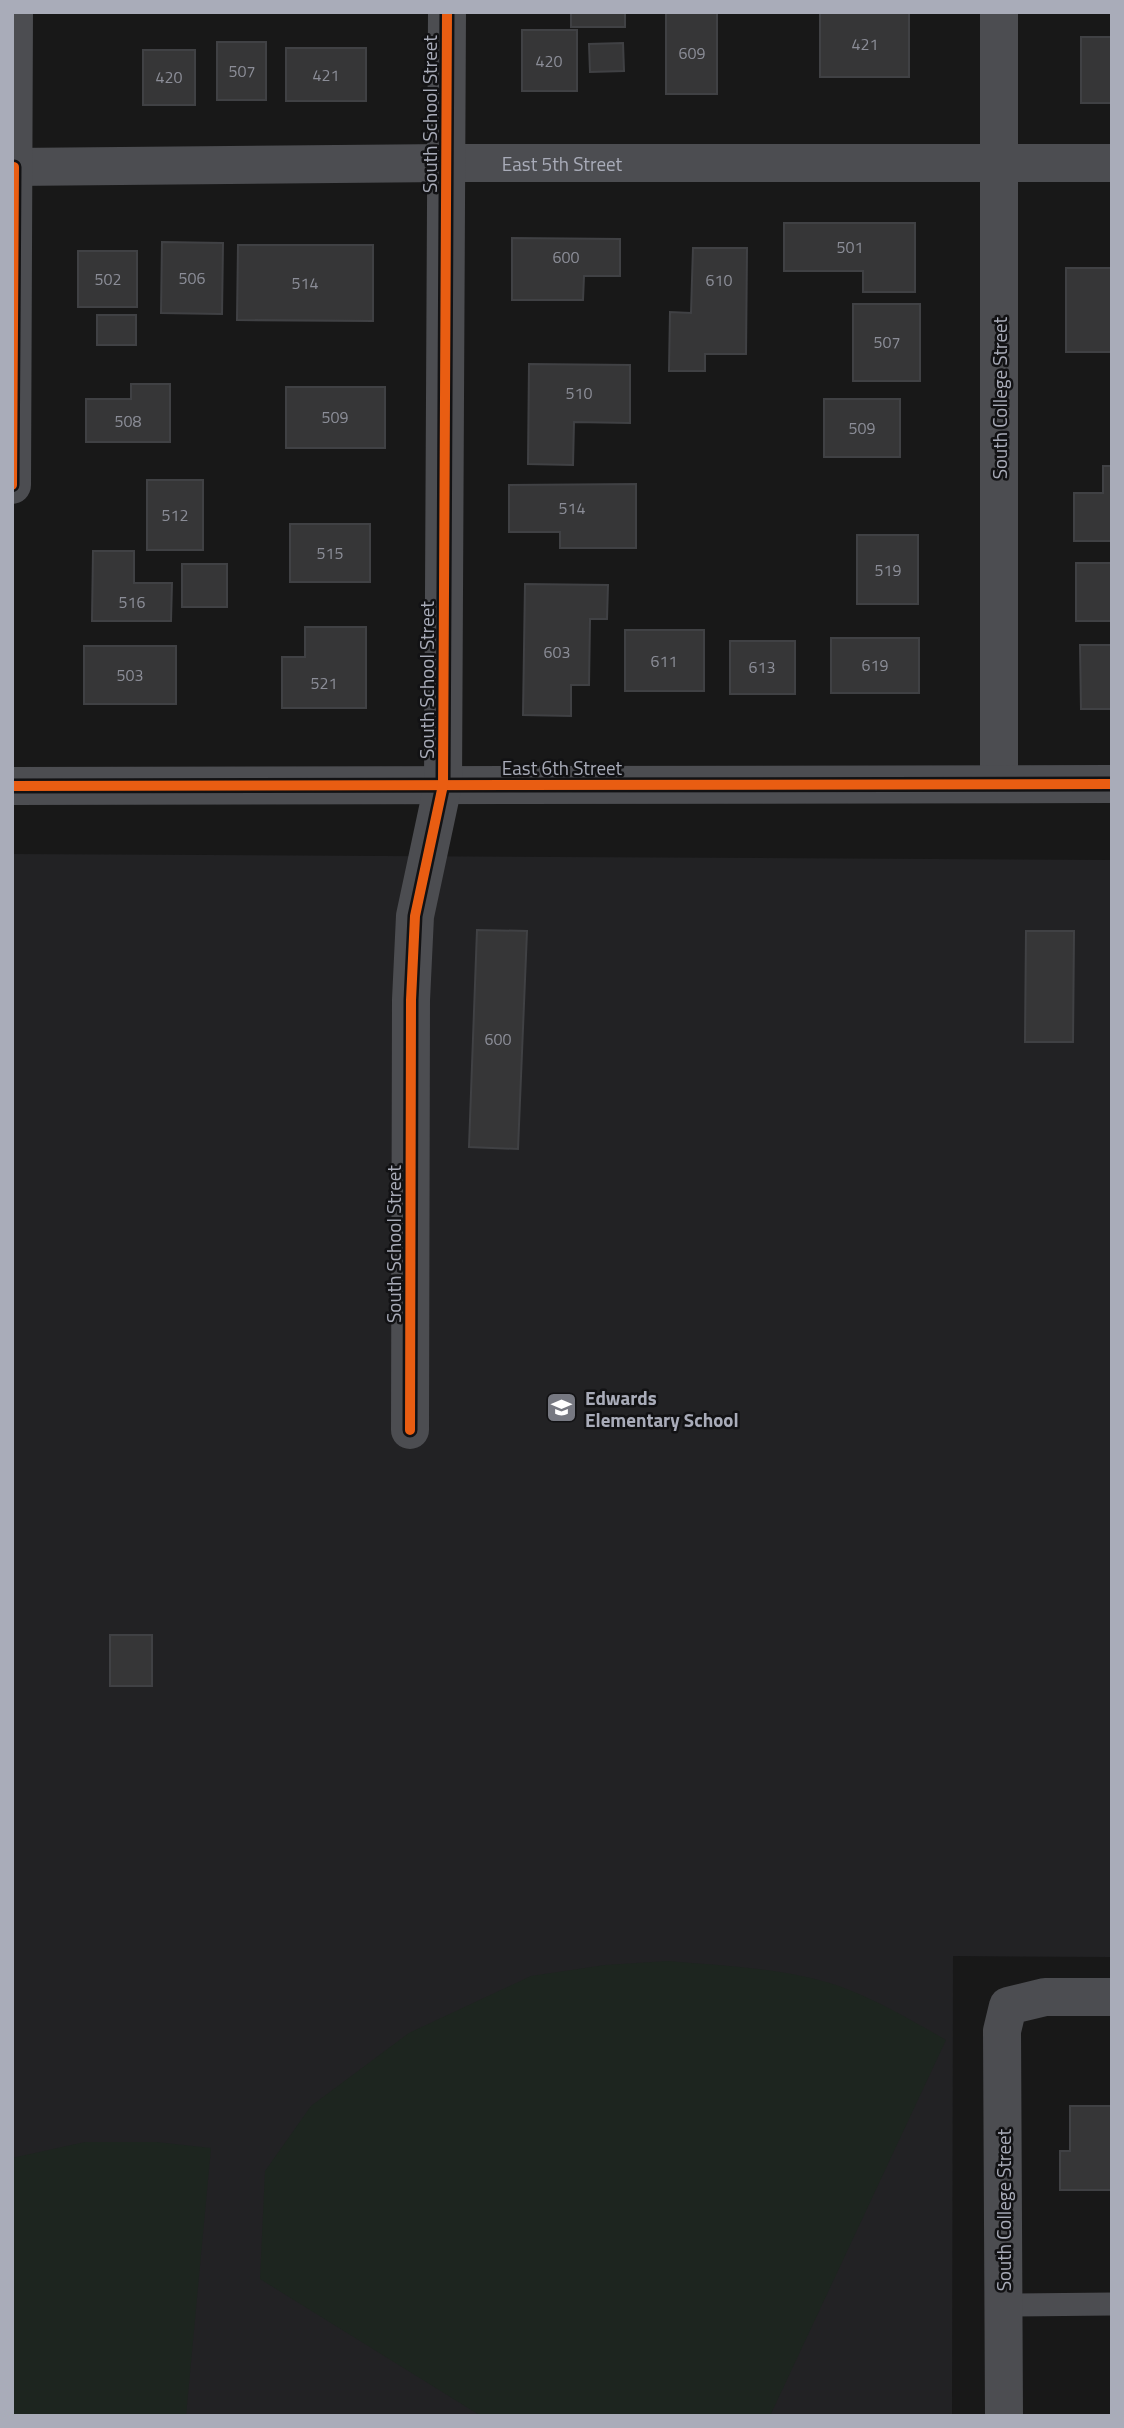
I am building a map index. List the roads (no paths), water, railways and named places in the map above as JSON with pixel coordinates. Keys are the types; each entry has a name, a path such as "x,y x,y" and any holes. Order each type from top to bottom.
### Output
{"street":[{"path":"12,485 14,12"},
{"name":"South School Street","path":"410,1430 411,1000 415,916 443,785 447,12"},
{"name":"South College Street","path":"999,12 999,784"},
{"name":"East 5th Street","path":"13,167 446,163 1112,163"},
{"name":"East 6th Street","path":"12,786 1112,784"},
{"name":"South College Street","path":"1004,2416 1002,2031 1008,2006 1045,1997 1112,1997"}],"lane":[{"path":"1004,2305 1112,2304"}],"place":[{"name":"Edwards Elementary School","path":"562,1408"}]}
